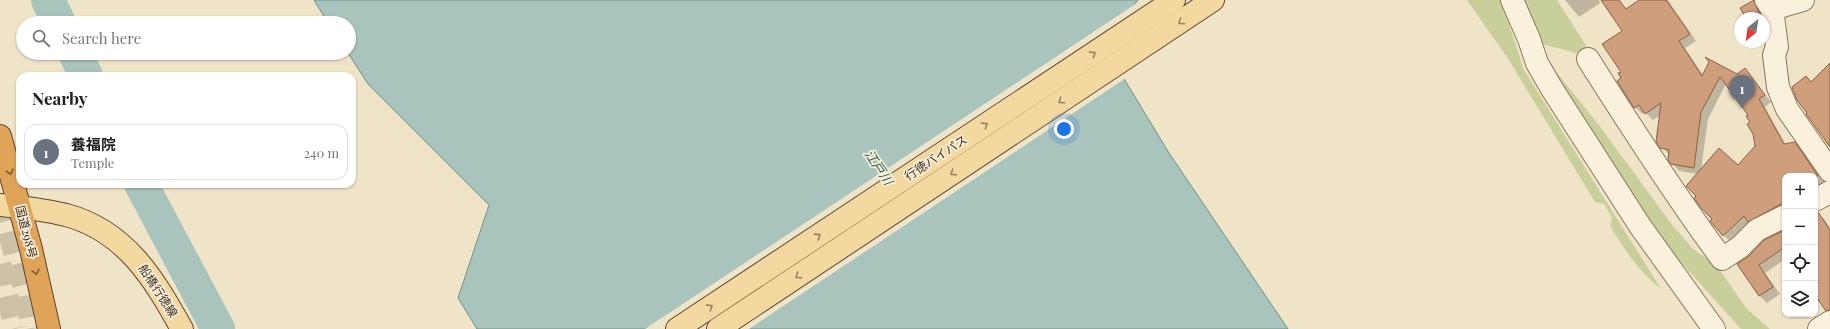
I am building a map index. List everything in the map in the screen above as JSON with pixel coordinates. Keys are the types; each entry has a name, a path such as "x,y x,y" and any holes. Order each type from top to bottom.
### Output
{"highway":[{"name":"国道298号","path":"0,136 10,206 49,329"}],"main road":[{"name":"行徳バイパス","path":"677,329 1174,0"},
{"name":"行徳バイパス","path":"718,329 1213,0"},
{"name":"船橋行徳線","path":"10,206 75,218 116,240 129,250 145,268 182,329"}],"street":[{"path":"1512,0 1529,39 1537,63 1552,89 1640,226 1714,329"},
{"path":"1803,0 1769,4 1777,47 1774,56 1778,87 1787,109 1830,171"},
{"path":"1588,58 1635,134 1691,218 1722,259 1740,247 1757,230 1782,218"},
{"path":"1818,198 1830,192"},
{"path":"1820,329 1830,322"}],"green space":[{"path":"1467,0 1501,0 1524,70 1661,289 1632,260 1610,226 1612,218 1604,204 1595,202 1507,57"},
{"path":"1520,0 1557,0 1587,47 1577,53 1537,43"},
{"path":"1546,59 1598,124 1673,226 1693,249 1716,265 1747,309 1770,329 1741,329 1658,237"}],"water":[{"name":"江戸川","path":"314,0 1138,0 1103,44 1169,153 1288,329 477,329 458,298 489,205 368,84 353,60 356,60 356,16 324,16"}],"pier":[{"path":"1140,1 1106,44 1126,78 749,329 645,329"}],"building":[{"path":"1601,0 1619,0 1626,9 1639,0 1666,0 1690,34 1679,41 1702,76 1709,62 1705,57 1737,74 1745,68 1765,95 1759,99 1784,144 1795,142 1816,173 1782,173 1782,204 1748,222 1744,216 1723,236 1710,221 1712,219 1694,198 1696,196 1686,186 1719,148 1738,165 1755,146 1753,134 1747,124 1750,122 1746,116 1748,115 1720,77 1701,112 1694,168 1671,164 1668,160 1669,150 1660,148 1656,142 1661,103 1645,114 1639,105 1634,108 1617,81 1621,78 1618,73 1621,72 1602,44 1622,31"},
{"path":"1754,0 1759,12 1742,12 1740,8"},
{"path":"1830,63 1830,147 1797,100 1792,87 1806,76 1811,82"},
{"path":"1818,212 1830,230 1830,310 1826,311 1818,299"},
{"path":"1782,231 1782,249 1759,265 1773,287 1759,296 1737,264 1749,256 1764,240"}],"waterway":[{"path":"48,0 56,16"},
{"path":"78,60 84,72"},
{"path":"143,188 218,329"}],"tunnel":[{"path":"0,200 26,295 32,329"},
{"path":"0,264 15,329"}],"place":[{"name":"養福院","path":"1742,108"}]}
